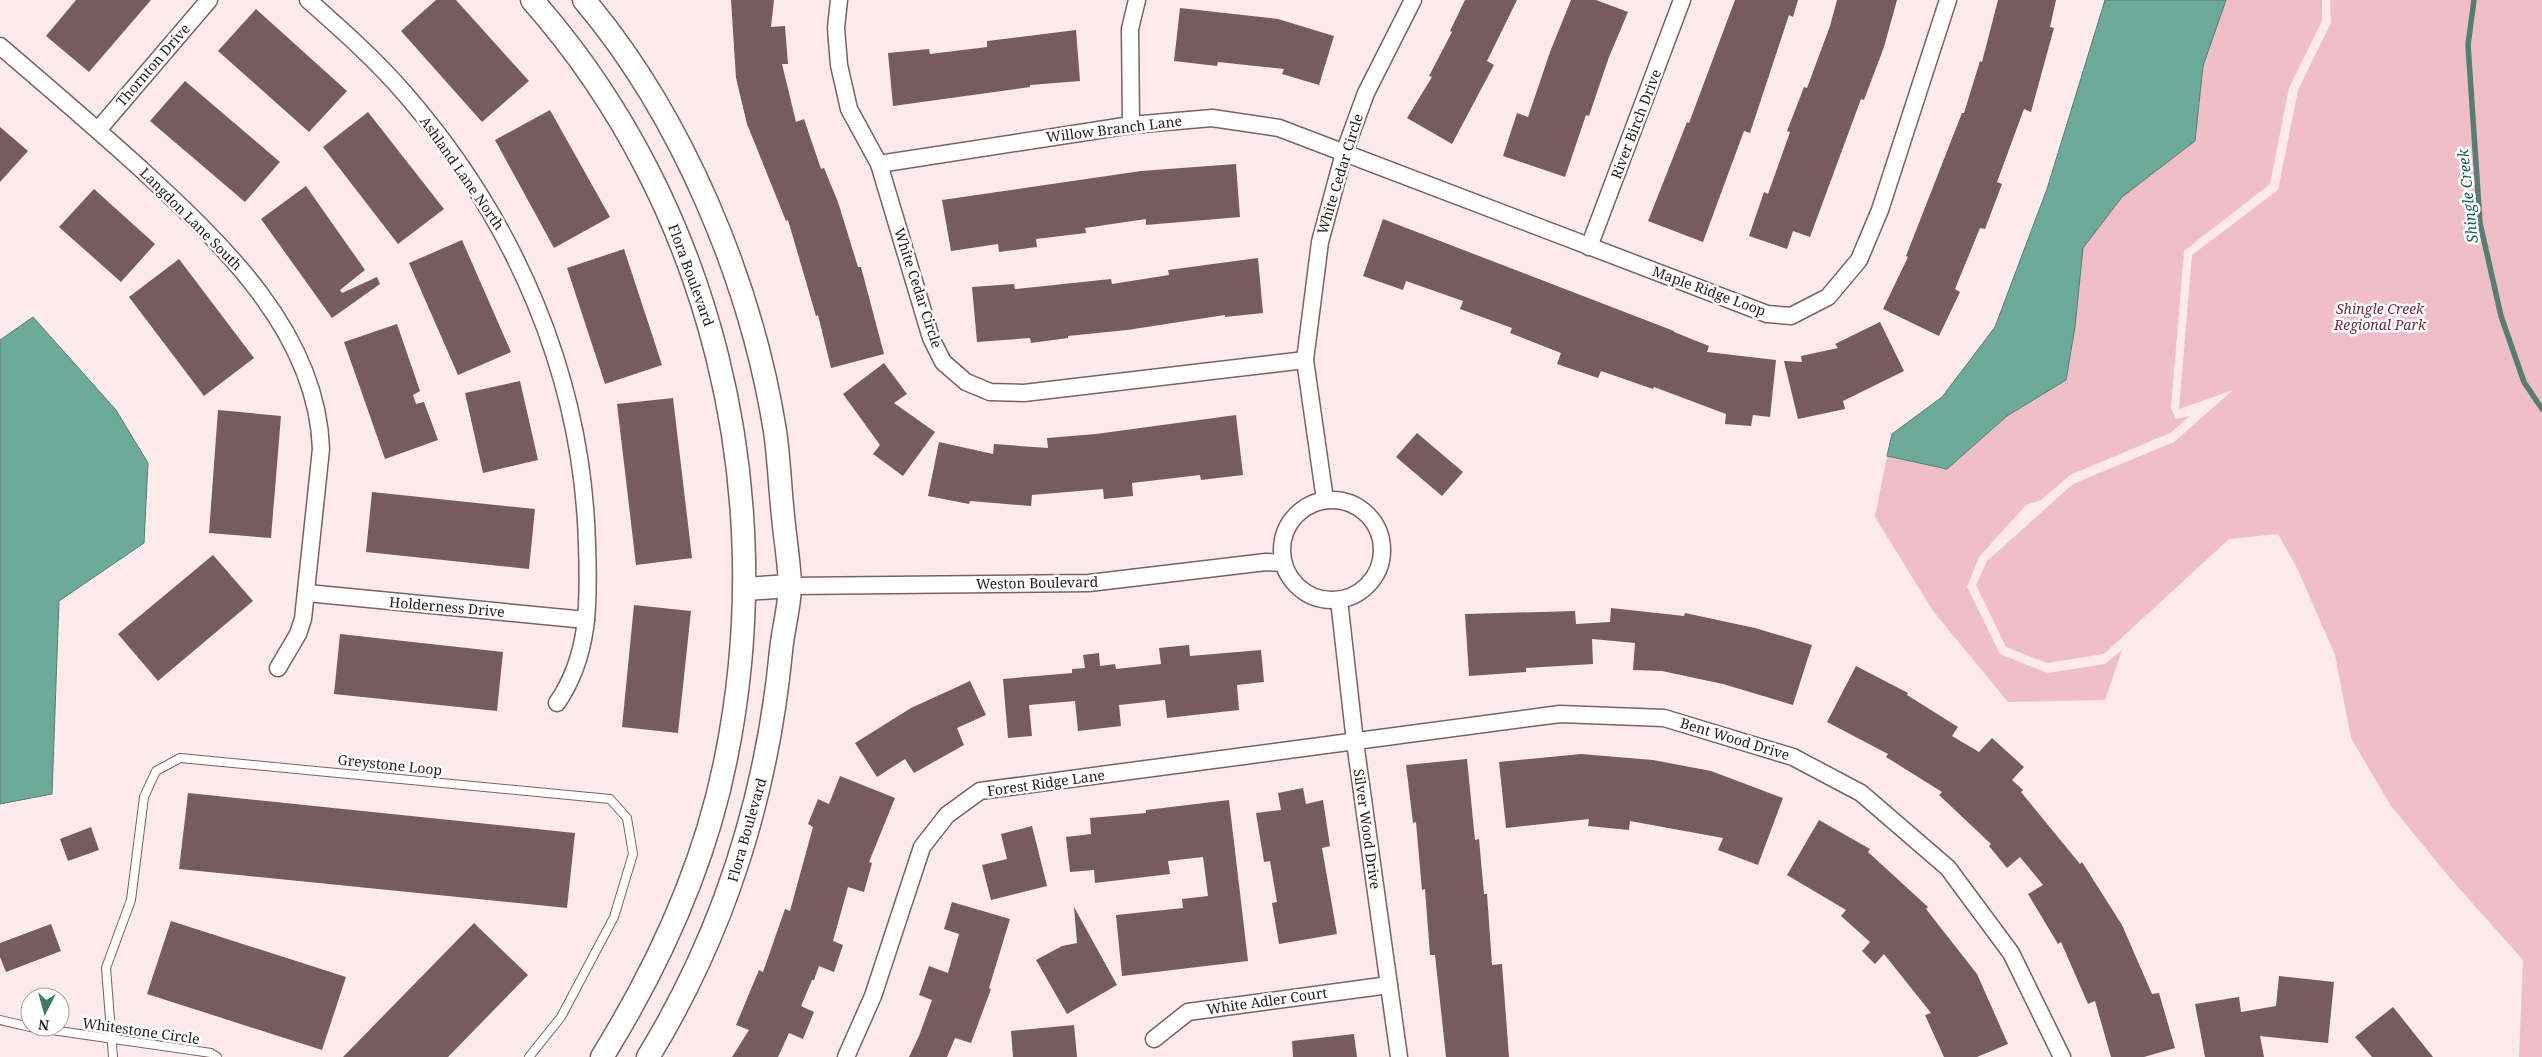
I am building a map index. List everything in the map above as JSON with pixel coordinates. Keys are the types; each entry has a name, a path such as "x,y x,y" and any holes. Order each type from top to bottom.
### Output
{"street":[{"name":"Thornton Drive","path":"98,130 209,0"},
{"name":"Ashland Lane North","path":"308,0 380,67 438,133 471,180 506,236 526,278 546,331 572,420 587,520 586,620 582,649 577,668 557,702"},
{"name":"Flora Boulevard","path":"532,0 568,44 628,135 654,184 691,270 721,367 734,435 744,534 745,589 741,664 726,760 698,858 655,964 602,1057"},
{"name":"Flora Boulevard","path":"584,0 625,56 662,115 686,158 730,259 749,318 775,432 790,586 776,708 767,756 749,830 721,912 693,976 648,1057"},
{"name":"White Cedar Circle","path":"839,0 836,28 839,65 849,109 879,164 932,338 943,362 966,382 990,392 1024,393 1305,360"},
{"path":"1131,125 1130,29 1137,0"},
{"name":"White Cedar Circle","path":"1325,500 1305,360 1320,242 1344,154 1366,93 1413,0"},
{"name":"River Birch Drive","path":"1589,247 1682,0"},
{"name":"Maple Ridge Loop","path":"1344,154 1767,314 1791,316 1828,297 1859,260 1880,210 1948,0"},
{"name":"Langdon Lane South","path":"0,46 98,130 221,245 272,308 296,352 315,403 320,427 321,448 307,594 298,634 278,668"},
{"name":"Willow Branch Lane","path":"879,164 1131,125 1212,118 1279,128 1344,154"},
{"path":"1325,500 1352,504 1364,511 1375,523 1383,545 1377,574 1361,592 1339,600 1319,599 1299,588 1290,578 1284,563 1283,538 1290,522 1302,510 1325,500"},
{"name":"Weston Boulevard","path":"790,586 1090,583 1266,562 1284,563"},
{"path":"745,589 790,586"},
{"name":"Holderness Drive","path":"307,594 586,620"},
{"name":"Silver Wood Drive","path":"1339,600 1355,742 1399,1057"},
{"name":"Bent Wood Drive","path":"1355,742 1560,714 1664,718 1793,757 1861,793 1948,868 2011,953 2062,1057"},
{"name":"Forest Ridge Lane","path":"846,1057 873,996 922,847 947,815 980,792 1355,742"},
{"name":"White Adler Court","path":"1154,1038 1188,1012 1389,985"}],"lane":[{"name":"Greystone Loop","path":"113,1057 110,1040 106,968 131,900 144,797 156,771 180,758 610,799 627,818 633,854 614,917 561,1017 530,1057"},
{"name":"Whitestone Circle","path":"0,1020 20,1025"},
{"name":"Whitestone Circle","path":"70,1033 211,1054 217,1057"}],"green space":[{"path":"2226,0 2322,0 2322,21 2289,88 2270,184 2184,251 2171,408 2176,419 2190,416 2170,433 2070,475 2041,500 2026,505 1979,557 1967,587 2000,654 2048,673 2105,664 2122,650 2105,700 2008,702 1933,611 1875,517 1887,456 1947,469 2007,416 2066,380 2075,327 2083,248 2122,197 2195,141 2203,66"},
{"name":"Shingle Creek Regional Park","path":"2330,0 2542,0 2542,1057 2519,1057 2523,960 2450,878 2391,806 2351,738 2335,655 2298,570 2278,534 2229,539 2104,654 2047,663 2006,647 1976,585 1987,561 2073,484 2174,442 2233,390 2179,409 2192,255 2278,190 2298,90 2331,23"}],"shaded area":[{"path":"2105,0 2226,0 2203,66 2195,141 2122,197 2083,248 2075,327 2066,380 2007,416 1947,469 1887,456 1892,434 1942,397 1995,327 2047,189"},
{"path":"33,317 116,410 148,463 144,543 59,601 52,794 0,804 0,340"}],"building":[{"path":"76,0 151,0 89,72 46,36"},
{"path":"436,0 456,0 529,81 482,122 401,31"},
{"path":"731,0 774,0 771,27 785,26 788,64 782,64 796,122 804,119 821,169 824,168 838,202 858,267 861,267 884,354 831,368 818,315 816,316 788,220 786,221 747,124 736,78"},
{"path":"1465,0 1517,0 1487,61 1494,65 1452,144 1407,118 1432,77 1429,76 1452,32 1450,31"},
{"path":"1571,0 1596,0 1628,12 1609,57 1589,116 1586,115 1565,177 1503,156 1517,113 1528,117 1550,52"},
{"path":"1735,0 1798,0 1793,17 1789,15 1750,133 1744,131 1703,242 1648,221 1687,122 1689,123"},
{"path":"1837,0 1897,0 1884,47 1864,100 1861,99 1810,237 1793,231 1787,249 1749,236 1764,192 1768,194 1790,132 1787,131 1804,87 1807,88 1830,26"},
{"path":"1998,0 2056,0 2050,27 2054,28 2031,112 2024,109 1997,182 2002,184 1985,229 1980,228 1955,289 1960,292 1939,336 1883,309 1908,257 1906,256 1962,113 1964,113 1980,61 1982,62"},
{"path":"1180,8 1278,19 1334,36 1319,85 1282,74 1284,69 1218,62 1217,66 1174,61"},
{"path":"256,9 347,91 309,132 218,51"},
{"path":"1076,30 1080,81 1030,85 1030,87 893,106 888,53 929,49 930,54 987,47 987,41"},
{"path":"185,81 280,162 245,202 150,121"},
{"path":"550,110 610,217 554,248 495,140"},
{"path":"368,112 444,209 398,244 323,147"},
{"path":"0,127 28,151 0,182"},
{"path":"1236,164 1240,217 1146,225 1146,219 1085,228 1086,233 1036,239 1037,247 999,252 998,244 951,251 942,200 1141,171"},
{"path":"306,186 365,270 340,290 342,293 377,277 380,284 332,318 261,219"},
{"path":"94,189 155,244 121,282 59,227"},
{"path":"1383,219 1674,331 1709,346 1707,352 1776,360 1770,417 1753,415 1751,426 1725,424 1726,414 1654,387 1653,389 1601,371 1598,378 1557,364 1561,353 1510,333 1512,328 1460,309 1463,301 1406,281 1403,290 1363,276"},
{"path":"462,240 511,352 458,375 409,263"},
{"path":"624,249 662,365 605,384 567,268"},
{"path":"1258,258 1263,313 1225,317 1225,315 1127,330 1068,336 1068,338 1031,343 1030,338 977,342 972,287 1014,284 1015,289 1111,279 1112,284 1169,275 1168,270"},
{"path":"179,259 254,358 204,396 129,297"},
{"path":"1880,322 1904,371 1843,401 1845,409 1798,419 1784,361 1802,362 1801,356 1838,348 1835,344"},
{"path":"397,324 420,391 413,395 416,404 424,402 438,440 385,459 344,342"},
{"path":"884,363 907,394 894,403 935,432 903,476 873,454 880,445 843,394"},
{"path":"520,381 538,460 483,473 465,393"},
{"path":"673,398 692,558 636,565 617,404"},
{"path":"218,410 281,416 271,538 209,533"},
{"path":"1236,415 1243,475 1201,480 1200,475 1132,483 1133,496 1104,499 1103,489 1032,495 1031,506 970,501 969,504 928,496 939,442 993,454 994,444 1048,448 1047,438 1096,434"},
{"path":"1417,433 1463,472 1442,496 1396,457"},
{"path":"372,492 535,509 529,569 366,552"},
{"path":"213,555 253,601 158,681 118,634"},
{"path":"634,605 691,611 678,733 622,727"},
{"path":"1611,608 1684,616 1685,613 1755,628 1812,645 1793,705 1723,684 1662,671 1633,670 1635,643 1592,639 1593,664 1526,668 1526,672 1469,676 1465,614 1575,611 1576,624 1610,622"},
{"path":"340,634 503,652 497,711 334,694"},
{"path":"1189,645 1190,656 1261,650 1264,682 1237,685 1239,710 1167,718 1165,700 1119,705 1121,726 1078,731 1075,701 1029,705 1032,736 1008,738 1003,679 1072,673 1072,669 1085,668 1083,655 1099,653 1100,666 1115,664 1116,669 1161,664 1159,648"},
{"path":"1856,666 1908,693 1907,695 1958,727 1952,736 1979,752 1992,738 2024,767 2012,780 2023,790 2021,792 2080,864 2082,862 2122,925 2152,994 2159,993 2175,1048 2144,1057 2111,1057 2095,1001 2088,1004 2061,942 2058,944 2028,894 2043,885 2020,857 2007,868 1989,846 1991,844 1939,795 1942,792 1886,757 1888,754 1827,722"},
{"path":"970,681 986,715 957,728 964,745 914,773 905,759 877,777 855,743 911,708"},
{"path":"1581,754 1653,760 1711,771 1783,798 1758,865 1718,850 1723,838 1630,821 1629,830 1588,826 1589,819 1506,828 1499,762"},
{"path":"1467,759 1475,840 1479,839 1484,894 1487,894 1492,965 1502,964 1509,1057 1446,1057 1435,955 1430,955 1425,889 1422,890 1416,822 1413,823 1406,765"},
{"path":"840,776 895,798 869,862 872,863 864,892 848,887 833,941 843,945 834,972 819,966 814,980 812,980 801,1006 814,1012 803,1039 789,1033 778,1057 732,1057 749,1030 736,1025 759,970 763,972 785,909 790,911 813,827 808,824 818,799 829,804"},
{"path":"1303,788 1306,804 1323,800 1330,846 1322,848 1337,934 1279,944 1272,903 1277,902 1270,861 1264,862 1256,813 1281,810 1278,793"},
{"path":"188,793 575,833 567,908 179,869"},
{"path":"1229,800 1248,961 1122,976 1116,915 1183,908 1182,899 1208,896 1203,857 1168,861 1170,874 1095,883 1094,870 1070,872 1066,837 1091,834 1090,818 1146,813 1146,810"},
{"path":"1819,820 1870,849 1868,852 1928,907 1926,909 1977,974 2008,1044 1977,1057 1944,1057 1925,1015 1931,1013 1884,954 1875,964 1862,951 1870,942 1841,916 1846,910 1787,875"},
{"path":"1032,826 1047,886 991,900 982,865 1007,859 1001,834"},
{"path":"91,827 99,850 68,861 60,839"},
{"path":"952,902 1010,919 989,988 991,989 971,1043 955,1038 947,1057 909,1057 932,1000 919,995 929,966 948,973 959,934 944,929"},
{"path":"1074,907 1117,985 1067,1014 1036,960 1062,946 1077,943"},
{"path":"171,921 346,977 322,1050 147,994"},
{"path":"474,923 528,975 448,1057 343,1057"},
{"path":"51,924 61,951 6,972 0,957 0,943"},
{"path":"2279,976 2334,982 2328,1043 2260,1036 2264,1057 2205,1057 2195,1004 2239,997 2241,1012 2276,1006"},
{"path":"2393,1007 2433,1057 2372,1057 2355,1037"},
{"path":"1074,1025 1077,1057 1013,1057 1011,1031"},
{"path":"1354,1034 1357,1057 1293,1057 1292,1041"}],"waterway":[{"name":"Shingle Creek","path":"2474,0 2468,45 2480,223 2501,316 2524,382 2542,409"}]}
